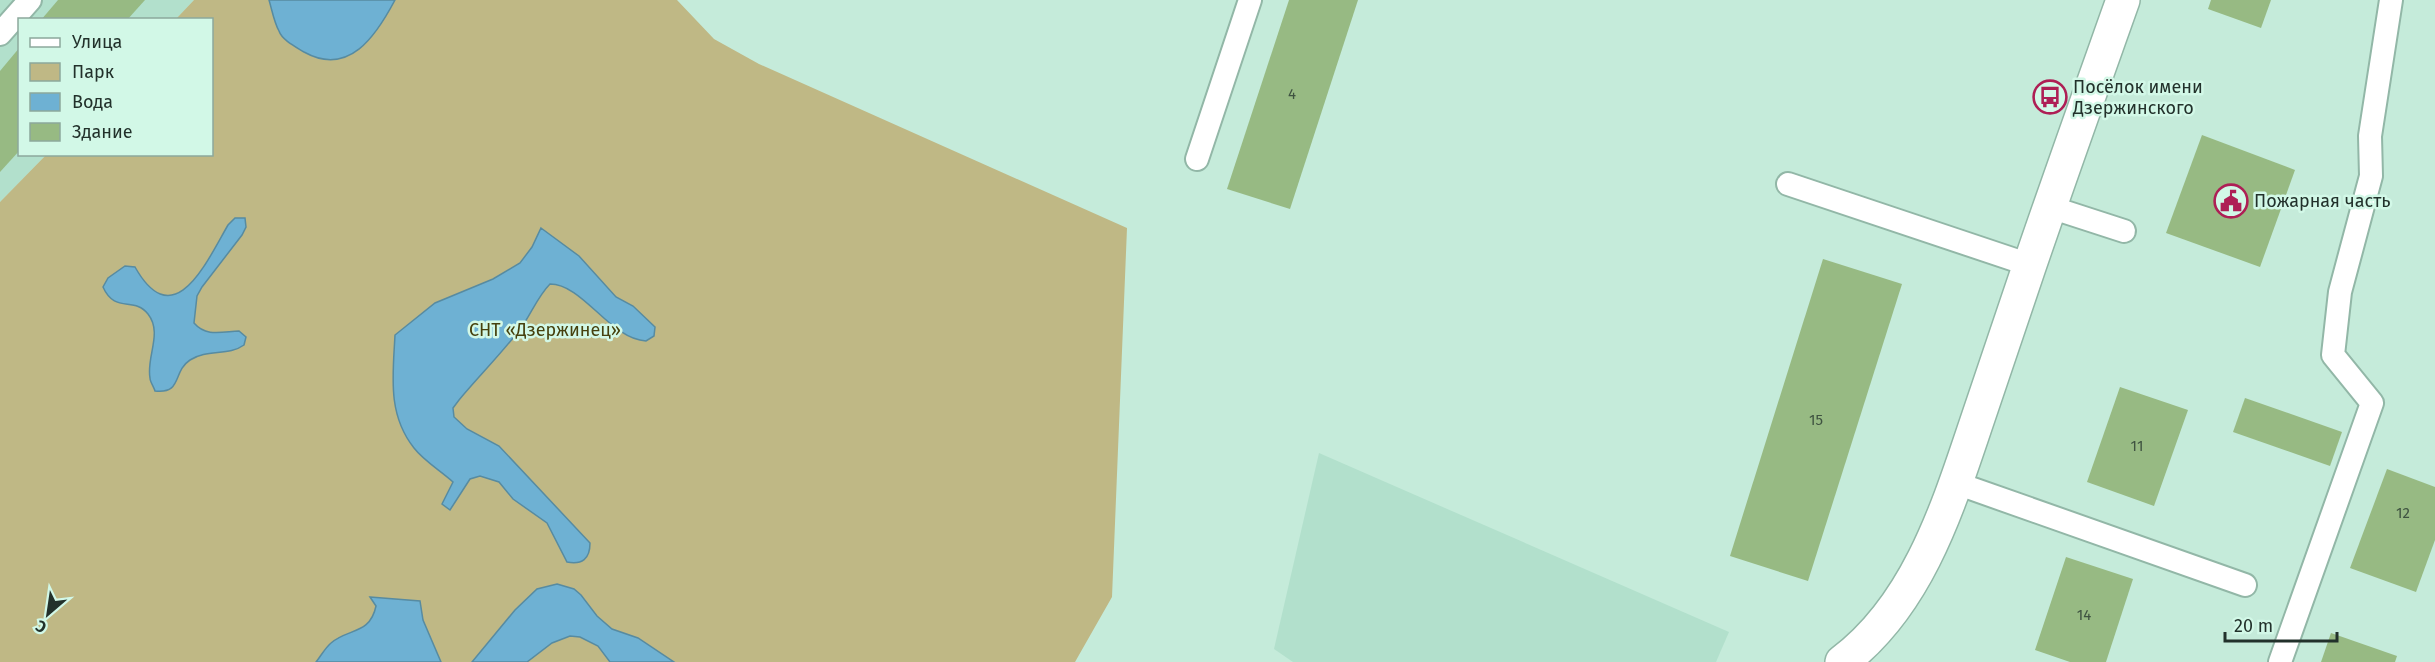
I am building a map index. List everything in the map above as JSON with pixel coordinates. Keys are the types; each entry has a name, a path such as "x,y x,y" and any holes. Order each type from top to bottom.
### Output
{"street":[{"path":"1842,662 1860,648 1885,621 1902,597 1932,541 1956,483 2123,0"}],"lane":[{"path":"0,33 30,0"},
{"path":"1197,159 1250,0"},
{"path":"2280,662 2372,403 2333,355 2340,292 2371,176 2370,136 2391,0"},
{"path":"1788,184 2030,266"},
{"path":"2050,207 2124,231"},
{"path":"1956,483 2245,585"}],"shaded area":[{"path":"0,0 194,0 177,18 18,18 18,156 45,156 0,202"},
{"path":"1319,453 1729,632 1716,662 1293,662 1274,649"}],"green space":[{"name":"СНТ «Дзержинец»","path":"194,0 677,0 714,39 759,64 1127,228 1112,597 1075,662 0,662 0,202 45,156 213,156 213,18 177,18"}],"water":[{"path":"269,0 395,0 370,39 348,56 335,59 320,58 304,52 286,40 274,20"},
{"path":"235,218 245,218 246,227 197,296 194,323 209,332 239,331 246,337 244,345 190,360 184,365 174,386 164,391 155,391 149,370 154,337 152,321 143,309 113,300 103,287 108,278 125,266 135,267 149,287 163,295 176,294 188,286 199,273 228,225"},
{"path":"541,228 579,256 616,297 633,306 655,327 654,336 646,341 633,338 620,331 574,293 562,286 550,284 521,328 453,408 454,417 467,429 499,446 590,543 587,557 577,563 567,562 547,523 513,499 499,482 480,476 470,479 450,510 442,504 453,482 418,453 405,435 399,422 394,394 395,335 435,303 493,279 520,263 532,247"},
{"path":"557,584 574,589 597,616 612,629 638,638 674,662 610,662 598,646 580,637 570,636 552,643 527,662 472,662 515,610 537,589"},
{"path":"370,597 420,601 423,620 441,662 316,662 331,643 369,622 376,606"}],"building":[{"path":"58,0 145,0 129,18 43,18"},
{"path":"1289,0 1358,0 1290,209 1227,189"},
{"path":"2211,0 2271,0 2261,28 2208,9"},
{"path":"18,49 18,152 0,172 0,71"},
{"name":"Пожарная часть","path":"2202,135 2295,170 2260,267 2166,233"},
{"path":"1823,259 1902,284 1808,581 1730,556"},
{"path":"2120,387 2188,410 2154,506 2087,482"},
{"path":"2245,398 2342,432 2330,466 2233,432"},
{"path":"2387,469 2435,487 2435,540 2416,592 2350,568"},
{"path":"2066,557 2133,579 2106,662 2070,662 2035,650"},
{"path":"2331,633 2397,656 2395,662 2321,662"}],"place":[{"name":"Посёлок имени Дзержинского","path":"2050,97"},
{"name":"Пожарная часть","path":"2231,201"}]}
